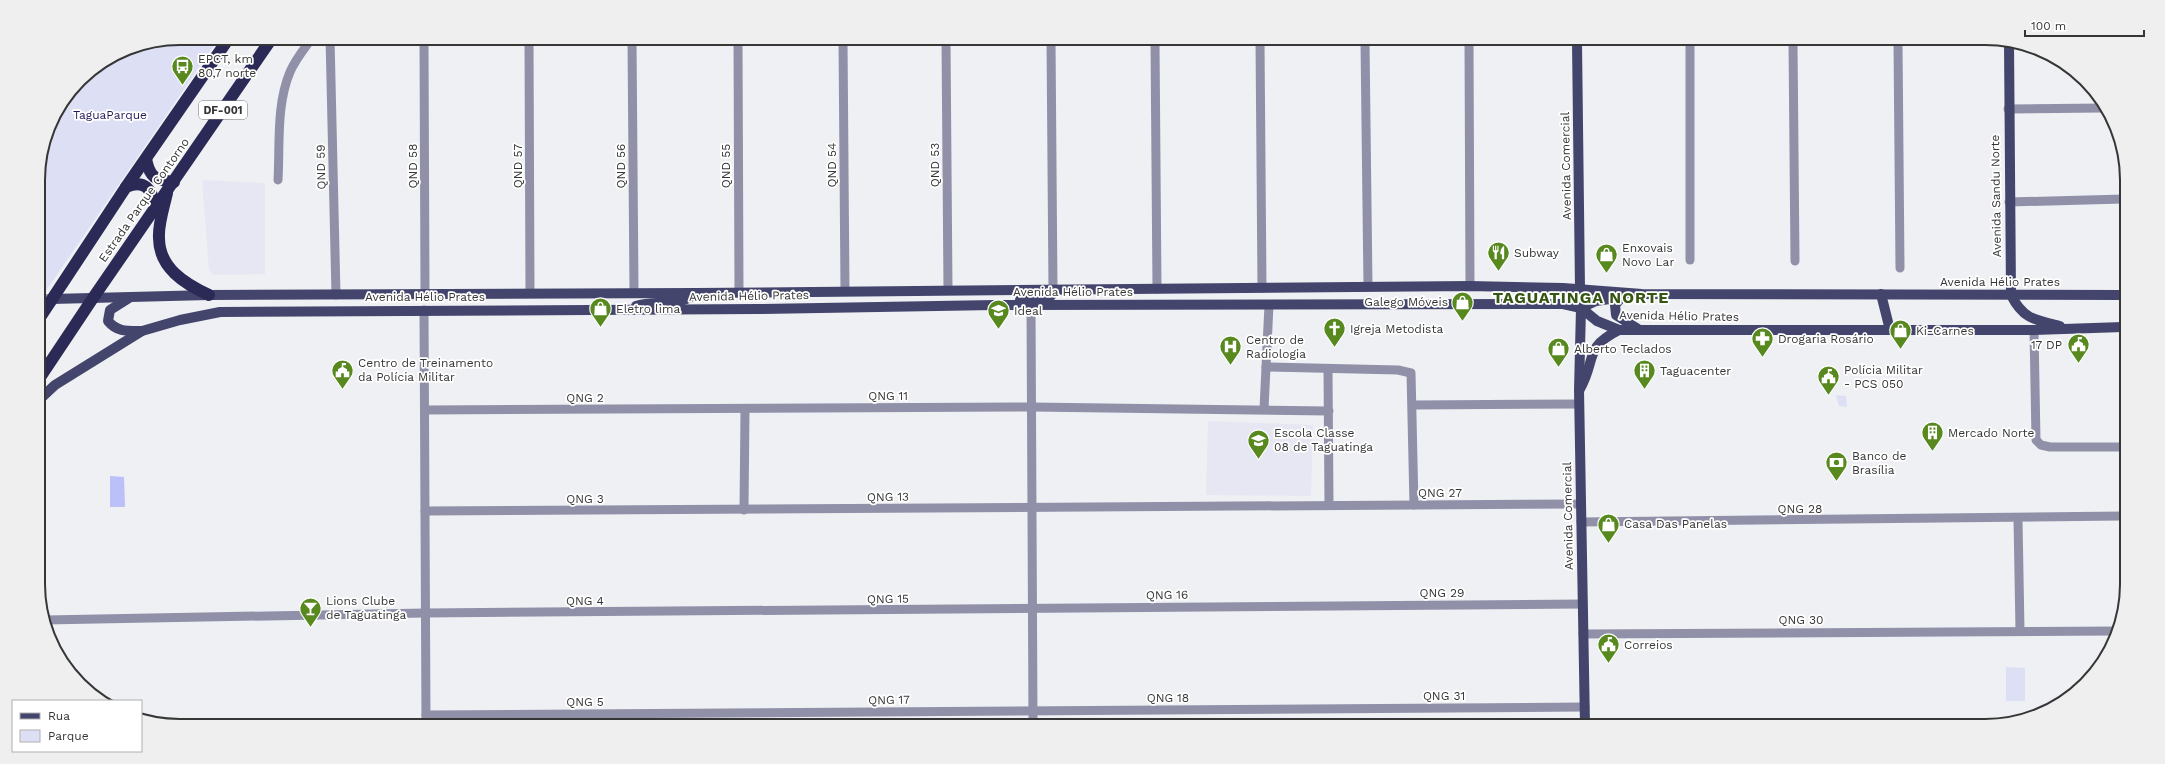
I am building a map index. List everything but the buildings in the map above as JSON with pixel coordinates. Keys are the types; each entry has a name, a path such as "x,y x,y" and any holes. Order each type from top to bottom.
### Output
{"highway":[{"name":"Estrada Parque Contorno","path":"45,310 126,187 224,45"},
{"name":"Estrada Parque Contorno","path":"45,370 267,45"},
{"path":"146,159 149,172 155,178 171,186 158,238 160,250 166,262 179,279 209,294"},
{"path":"126,187 137,184 146,186 151,193 156,206"}],"main road":[{"name":"Avenida Comercial","path":"1577,45 1580,289"},
{"name":"Avenida Sandu Norte","path":"2009,47 2008,109 2011,295"},
{"name":"Avenida Hélio Prates","path":"52,299 209,294 336,295 425,293 695,293 1470,286 1580,289 1642,294 2120,295"},
{"path":"1269,305 1288,298 1315,299 1320,294 1316,287"},
{"path":"995,305 995,303 999,300 1046,298 1051,296 1053,290"},
{"path":"626,310 646,303 685,300 695,293"},
{"path":"1581,308 1596,301 1642,294"},
{"path":"1881,294 1890,330"},
{"path":"2011,295 2017,308 2027,316 2036,320 2077,329"},
{"path":"132,297 110,310 108,321 113,328 118,330 142,331"},
{"path":"1621,298 1615,305 1616,315 1640,330"},
{"name":"Avenida Hélio Prates","path":"45,394 55,385 142,331 180,320 220,312 626,310 995,305 1563,304 1581,308 1598,321 1619,330 2034,330 2120,327"},
{"name":"Avenida Comercial","path":"1581,308 1579,404 1585,719"},
{"path":"1579,390 1587,376 1597,344 1603,338 1619,330"}],"street":[{"path":"278,180 281,116 287,81 292,68 307,45"},
{"name":"QND 59","path":"330,45 336,295"},
{"name":"QND 58","path":"424,45 425,293"},
{"name":"QND 57","path":"529,45 530,293"},
{"name":"QND 56","path":"632,45 634,292"},
{"name":"QND 55","path":"738,45 739,292"},
{"name":"QND 54","path":"843,45 845,291"},
{"name":"QND 53","path":"946,45 948,290"},
{"path":"1051,45 1053,290"},
{"path":"1156,45 1157,289"},
{"path":"1260,45 1262,288"},
{"path":"1365,45 1368,287"},
{"path":"1469,45 1470,286"},
{"path":"1690,45 1690,260"},
{"path":"1793,45 1794,261"},
{"path":"1898,45 1900,268"},
{"path":"2008,109 2099,108"},
{"path":"2009,202 2120,199"},
{"path":"45,298 52,299"},
{"path":"1264,409 1269,305"},
{"path":"1031,306 1034,719"},
{"path":"424,310 426,718"},
{"path":"2034,330 2036,440 2041,446 2050,447 2120,447"},
{"path":"1266,367 1393,370 1409,372 1412,377 1414,505"},
{"path":"1328,369 1329,505"},
{"path":"1413,405 1579,404"},
{"name":"QNG 11","path":"745,410 1032,407 1329,411"},
{"name":"QNG 2","path":"424,410 745,410"},
{"path":"744,510 745,410"},
{"name":"QNG 27","path":"1298,506 1581,504"},
{"name":"QNG 13","path":"744,510 1298,506"},
{"name":"QNG 3","path":"425,511 744,510"},
{"name":"QNG 28","path":"1581,522 2018,519 2120,516"},
{"path":"2018,519 2020,631"},
{"name":"QNG 29","path":"1301,606 1583,604"},
{"name":"QNG 16","path":"1033,609 1301,606"},
{"name":"QNG 15","path":"744,612 1033,609"},
{"name":"QNG 4","path":"50,620 425,613 744,612"},
{"name":"QNG 30","path":"1583,634 2111,631"},
{"name":"QNG 31","path":"1303,709 1585,707"},
{"name":"QNG 18","path":"1033,710 1303,709"},
{"name":"QNG 17","path":"745,713 1033,710"},
{"name":"QNG 5","path":"426,718 745,713"}],"shaded area":[{"path":"202,180 265,183 265,274 214,275 209,270"},
{"name":"Escola Classe 08 de Taguatinga","path":"1208,421 1313,425 1311,496 1206,495"}],"green space":[{"name":"TaguaParque","path":"171,45 214,45 45,292 45,171 55,128 63,112 84,84 112,63 128,55"},
{"path":"1836,395 1846,396 1847,407 1839,406"},
{"path":"2006,667 2025,668 2025,701 2006,701"}],"water":[{"path":"110,476 124,477 125,507 110,507"}],"place":[{"name":"EPCT, km 80,7 norte","path":"183,86"},
{"name":"Subway","path":"1499,272"},
{"name":"Enxovais Novo Lar","path":"1606,274"},
{"name":"Galego Móveis","path":"1463,322"},
{"name":"Eletro lima","path":"601,328"},
{"name":"Ideal","path":"999,330"},
{"name":"Igreja Metodista","path":"1335,348"},
{"name":"Ki-Carnes","path":"1900,350"},
{"name":"Drogaria Rosário","path":"1762,358"},
{"name":"17 DP","path":"2078,364"},
{"name":"Centro de Radiologia","path":"1231,366"},
{"name":"Alberto Teclados","path":"1558,368"},
{"name":"Centro de Treinamento da Polícia Militar","path":"342,390"},
{"name":"Taguacenter","path":"1645,390"},
{"name":"Polícia Militar - PCS 050","path":"1828,396"},
{"name":"Mercado Norte","path":"1933,452"},
{"name":"Escola Classe 08 de Taguatinga","path":"1259,460"},
{"name":"Banco de Brasília","path":"1837,482"},
{"name":"Casa Das Panelas","path":"1609,544"},
{"name":"Lions Clube de Taguatinga","path":"310,628"},
{"name":"Correios","path":"1608,664"}],"district":[{"name":"TAGUATINGA NORTE","path":"1581,297"}]}
